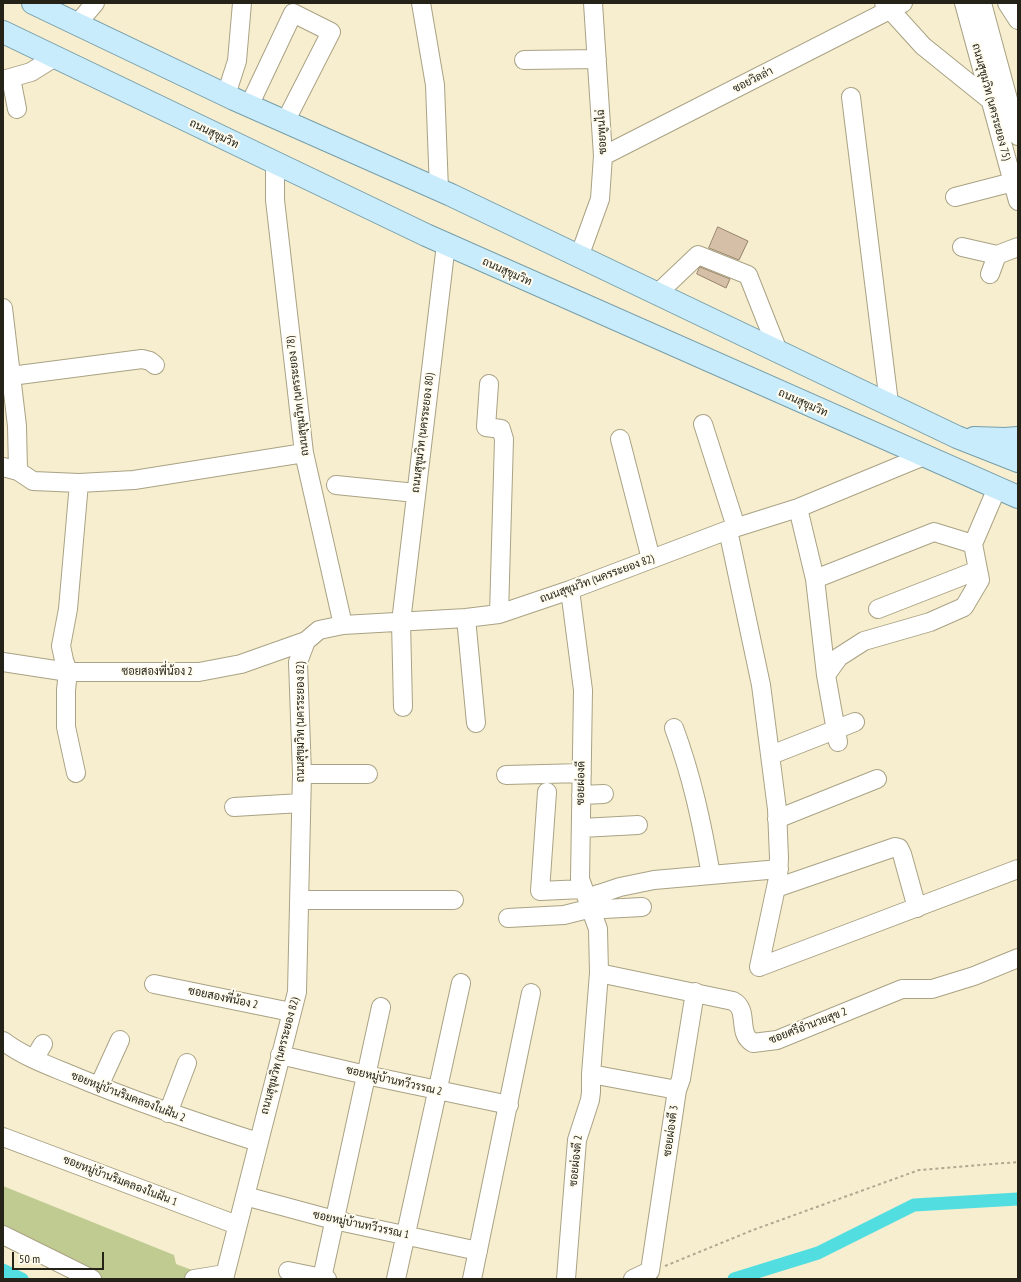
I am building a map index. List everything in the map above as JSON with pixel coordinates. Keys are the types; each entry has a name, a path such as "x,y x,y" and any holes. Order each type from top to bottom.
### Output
{"main road":[{"path":"33,3 249,106 439,190 889,403 957,437 1018,460"},
{"name":"ถนนสุขุมวิท","path":"3,32 275,164 446,244 1018,497"},
{"path":"957,437 1005,439 1018,438"}],"street":[{"path":"77,24 95,3"},
{"path":"226,95 238,61 242,3"},
{"path":"420,3 435,85 439,190"},
{"name":"ซอยพูนไฉ่","path":"579,257 600,199 603,156 593,3"},
{"name":"ถนนสุขุมวิท (นครระยอง 75)","path":"964,3 1018,200"},
{"name":"ถนนสุขุมวิท (นครระยอง 75)","path":"982,3 1018,136"},
{"path":"1007,3 1018,20"},
{"path":"892,5 923,46 990,100"},
{"name":"ซอยวิลล่า","path":"603,156 892,5"},
{"path":"249,106 293,13 331,32 285,122"},
{"path":"17,109 7,79 31,72 55,57"},
{"path":"524,60 597,59"},
{"path":"852,97 889,403"},
{"name":"ถนนสุขุมวิท (นครระยอง 78)","path":"275,164 275,200 304,453 342,625"},
{"path":"955,197 1013,182"},
{"name":"ถนนสุขุมวิท (นครระยอง 80)","path":"403,707 401,622 446,244"},
{"path":"962,247 997,255 1018,248"},
{"path":"657,294 698,255 748,275 778,351"},
{"path":"990,274 997,255"},
{"path":"3,308 17,426 10,469 33,481 79,483 134,480 304,453"},
{"path":"11,376 142,359 150,361 155,365"},
{"path":"488,384 486,427 501,429 504,439 499,614"},
{"path":"703,424 732,529 761,685 771,755 777,819 779,869 760,967 1018,869"},
{"path":"620,439 652,559"},
{"name":"ถนนสุขุมวิท (นครระยอง 82)","path":"224,1277 297,992 300,803 302,774 298,662 306,641 319,630 342,625 466,618 499,614 570,590 732,529 798,508 924,456"},
{"path":"76,772 66,727 66,690 68,672 62,646 68,609 79,483"},
{"path":"336,485 416,493"},
{"path":"826,675 839,657 864,641 930,622 964,607 980,580 973,544 996,488"},
{"path":"798,508 815,579 826,675 836,735"},
{"path":"815,579 934,532 973,544"},
{"path":"878,609 978,570"},
{"name":"ซอยผ่องดี","path":"570,590 583,690 580,879 590,897 598,929 599,973"},
{"path":"466,618 476,722"},
{"name":"ซอยสองพี่น้อง 2","path":"3,662 68,672 206,671 241,664 306,641"},
{"path":"771,755 836,735 855,722"},
{"path":"674,728 687,763 700,814 711,875"},
{"path":"302,774 368,774"},
{"path":"506,775 582,774"},
{"path":"777,819 877,779"},
{"path":"547,792 540,892 590,897 604,909 642,907"},
{"path":"581,795 604,794"},
{"path":"234,807 300,803"},
{"path":"580,828 638,825"},
{"path":"776,888 895,846 899,848 902,854 917,908"},
{"path":"508,918 564,915 590,897 637,883 779,869"},
{"path":"299,900 454,900"},
{"name":"ซอยศรีอำนวยสุข 2","path":"599,973 729,999 737,1003 742,1012 746,1038 753,1043 758,1043 783,1038 902,989 932,989 974,976 1018,958"},
{"name":"ซอยผ่องดี 2","path":"566,1279 578,1132 590,1100 590,1074 599,973"},
{"path":"396,1279 461,983"},
{"name":"ซอยสองพี่น้อง 2","path":"154,984 291,1012"},
{"name":"ซอยผ่องดี 3","path":"650,1272 677,1090 681,1079 695,992"},
{"path":"472,1279 531,993"},
{"path":"288,1271 324,1279 334,1220 381,1007"},
{"path":"98,1086 120,1040"},
{"name":"ซอยหมู่บ้านริมคลองในฝัน 2","path":"3,1041 38,1052 98,1086 168,1113 258,1142"},
{"name":"ซอยหมู่บ้านทวีวรรณ 2","path":"280,1055 437,1091 508,1105"},
{"path":"168,1113 187,1063"},
{"path":"590,1074 677,1090"},
{"name":"ซอยหมู่บ้านริมคลองในฝัน 1","path":"3,1137 237,1225"},
{"name":"ซอยหมู่บ้านทวีวรรณ 1","path":"245,1196 334,1220 478,1250"},
{"path":"3,1235 92,1279"},
{"path":"633,1279 650,1272"},
{"path":"194,1279 224,1277"}],"path":[{"path":"650,1272 753,1230 919,1170 1018,1162"}],"green space":[{"path":"3,1186 174,1255 176,1264 205,1275 177,1279 97,1279 3,1233"}],"building":[{"path":"718,227 748,241 739,260 709,248"},
{"path":"700,267 730,279 726,288 697,274"}],"waterway":[{"path":"734,1279 818,1253 914,1205 1018,1199"},
{"path":"3,1270 22,1279"}]}
